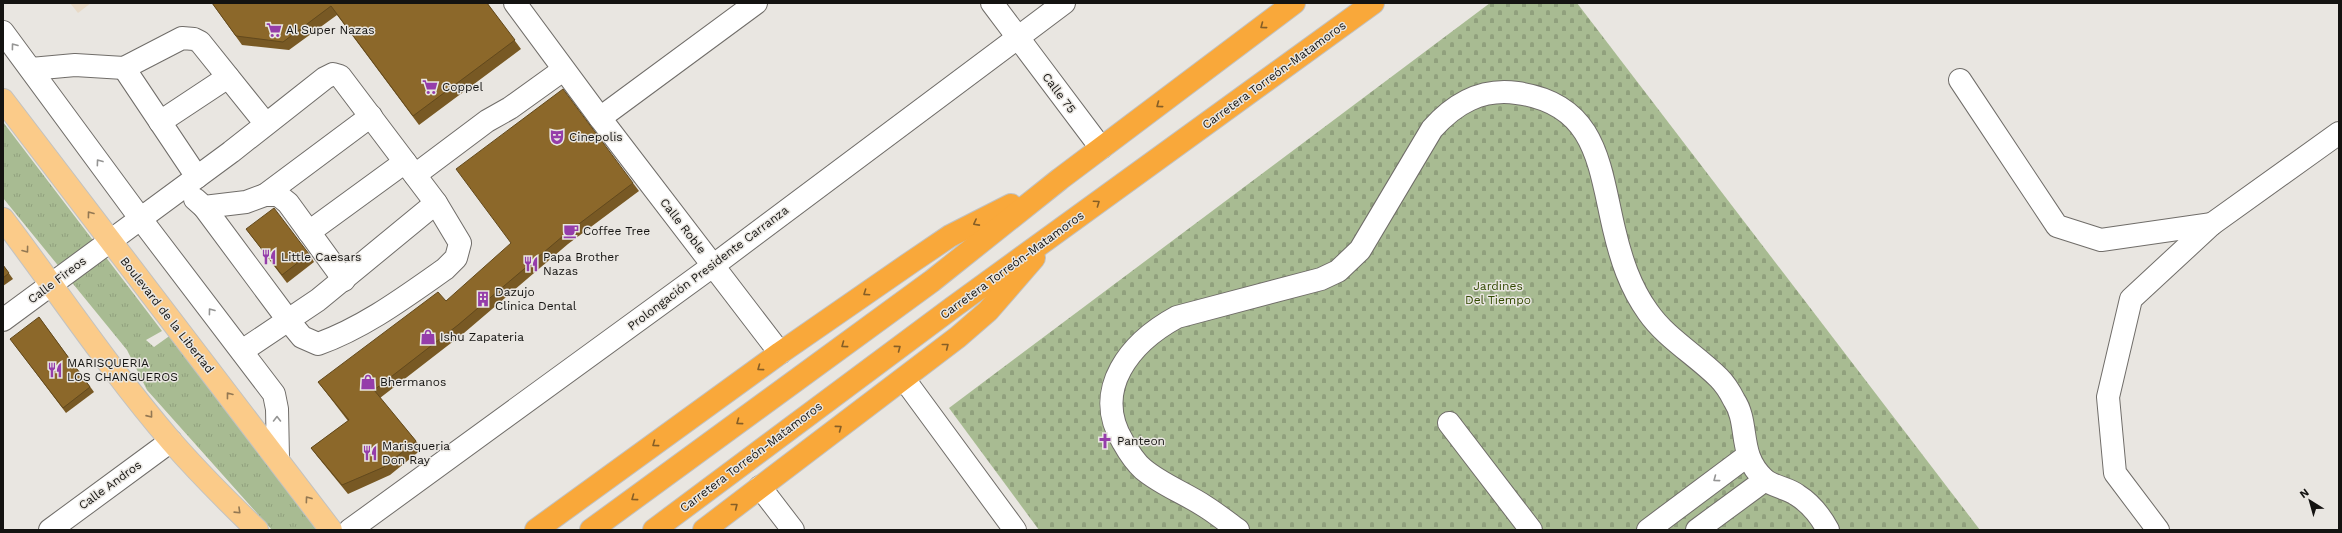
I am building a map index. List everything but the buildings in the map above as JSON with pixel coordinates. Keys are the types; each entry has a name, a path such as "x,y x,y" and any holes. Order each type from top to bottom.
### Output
{"highway":[{"path":"591,530 932,280 1060,179 1294,3"},
{"name":"Carretera Torreón-Matamoros","path":"654,530 952,308 1372,3"},
{"path":"536,530 780,353 950,236 1060,179"},
{"path":"704,530 904,379 988,312 1052,236"}],"main road":[{"name":"Boulevard de la Libertad","path":"3,100 278,458 331,530"},
{"path":"3,219 126,385 171,441 216,490 257,530"}],"street":[{"name":"Calle Roble","path":"515,3 563,70 780,353"},
{"path":"600,118 756,3"},
{"name":"Calle 75","path":"992,3 1102,148"},
{"name":"Prolongación Presidente Carranza","path":"350,530 714,265 1064,3"},
{"path":"3,32 140,218 274,394 277,409 278,458"},
{"path":"31,69 75,65 124,68 182,38 189,38 200,42 265,123"},
{"path":"124,68 160,122 204,207 302,337 318,344 338,337 364,324 445,269 456,258 460,242 436,203 371,116 265,195 246,202 204,207"},
{"path":"309,232 410,168 510,108 563,70"},
{"name":"Calle Fireos","path":"3,320 190,182 325,78 333,74 340,76 371,116"},
{"path":"160,122 228,77"},
{"path":"1960,80 2057,226 2101,240 2212,224"},
{"path":"1238,530 1206,507 1160,482 1142,468 1128,451 1115,429 1110,403 1117,376 1128,357 1158,327 1177,317 1321,279 1338,271 1360,250 1432,129 1450,110 1461,103 1479,95 1506,91 1534,95 1558,105 1582,127 1595,150 1604,178 1614,229 1626,273 1635,293 1649,314 1720,379 1736,402 1747,456 1765,480 1798,495 1819,517 1828,530"},
{"path":"2158,530 2115,473 2108,397 2131,299 2212,224 2339,133"},
{"path":"265,195 278,195 288,203 344,280"},
{"path":"242,351 344,280 436,203"},
{"path":"904,379 1015,530"},
{"path":"1450,423 1531,530"},
{"name":"Calle Andros","path":"50,530 171,441"},
{"path":"1648,530 1747,456"},
{"path":"1697,530 1765,480"},
{"path":"760,487 793,530"}],"shaded area":[{"path":"70,3 91,3 78,13"}],"green space":[{"name":"Jardines Del Tiempo","path":"1490,3 1577,3 1980,530 1039,530 949,408"},
{"path":"3,122 162,331 146,340 154,347 175,332 321,530 272,530 147,390 127,350 3,198"}],"place":[{"name":"Al Super Nazas","path":"274,30"},
{"name":"Coppel","path":"430,87"},
{"name":"Cinepolis","path":"557,137"},
{"name":"Coffee Tree","path":"571,231"},
{"name":"Little Caesars","path":"269,257"},
{"name":"Papa Brother Nazas","path":"531,264"},
{"name":"Dazujo Clinica Dental","path":"483,299"},
{"name":"Ishu Zapateria","path":"428,337"},
{"name":"MARISQUERIA LOS CHANGUEROS","path":"55,370"},
{"name":"Bhermanos","path":"368,382"},
{"name":"Panteon","path":"1105,441"},
{"name":"Marisqueria Don Ray","path":"370,453"}]}
